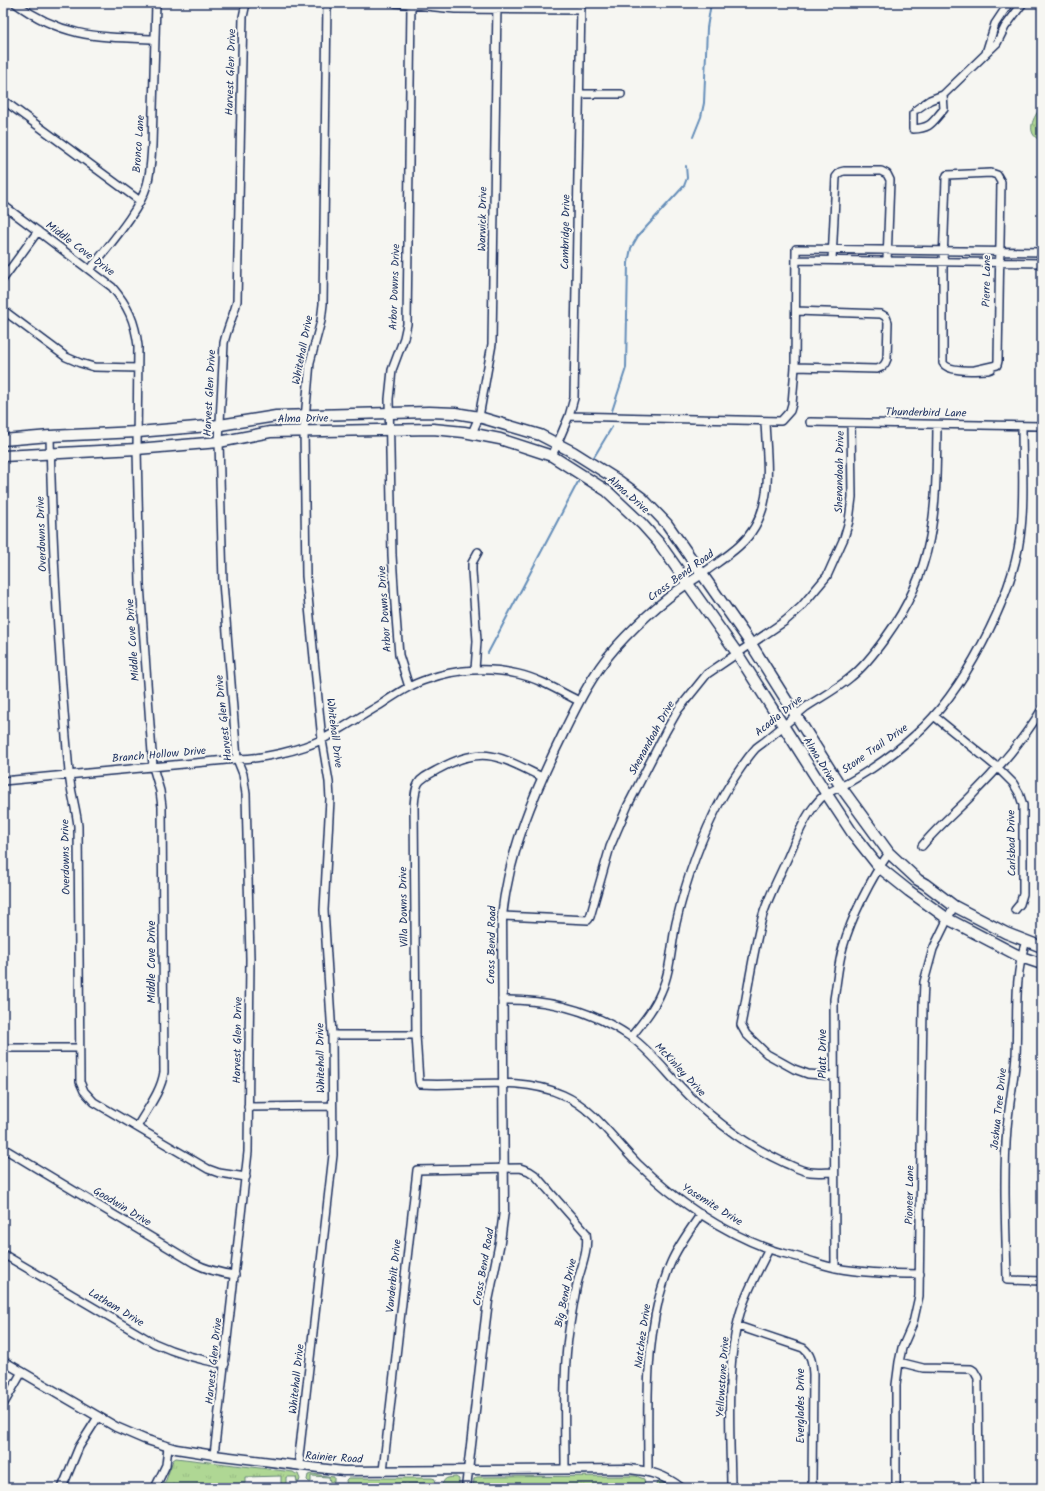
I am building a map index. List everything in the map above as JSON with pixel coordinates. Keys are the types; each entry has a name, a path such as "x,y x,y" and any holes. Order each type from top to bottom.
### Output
{"main road":[{"name":"Alma Drive","path":"3,440 50,436 138,432 220,425 276,416 442,412 479,417 540,435 573,452 608,473 642,498 667,524 751,644 841,787 889,853 918,880 954,906 1006,933 1042,947"},
{"name":"Alma Drive","path":"3,456 218,442 270,432 304,430 433,429 472,433 500,439 552,456 607,491 626,508 659,543 737,653 853,834 879,867 948,919 1021,957 1042,964"}],"street":[{"path":"15,3 54,26 75,33 96,37 154,39"},
{"name":"Bronco Lane","path":"90,270 135,210 147,186 150,168 156,3"},
{"name":"Harvest Glen Drive","path":"214,1455 248,1152 250,959 246,794 243,774 237,759 223,582 218,442 224,343 226,331 235,312 237,301 243,17 246,3"},
{"name":"Whitehall Drive","path":"301,1466 300,1456 332,1174 332,1036 324,910 330,799 329,782 322,740 306,576 304,430 304,416 310,362 321,321 323,304 327,3"},
{"path":"396,3 411,3 455,9 497,6 581,6"},
{"name":"Arbor Downs Drive","path":"409,687 399,656 395,604 389,399 392,370 404,338 406,324 411,3"},
{"path":"943,95 944,109 934,123 923,128 913,128 915,112 930,100 943,95 997,43 1005,27 1020,6 1010,3 995,24 985,54"},
{"name":"Warwick Drive","path":"472,433 479,417 492,344 497,6"},
{"name":"Cambridge Drive","path":"552,456 558,445 569,416 574,398 581,6"},
{"path":"580,94 621,94"},
{"path":"3,100 140,201"},
{"path":"832,260 836,177 840,172 844,171 881,171 887,174 890,180 888,261"},
{"name":"Pierre Lane","path":"943,250 946,178 948,175 991,173 997,175 1001,182 998,251 998,361 996,364 975,370 951,370 945,366 942,359 943,262"},
{"name":"Middle Cove Drive","path":"3,205 112,287 124,301 132,317 136,330 138,346 137,448 140,584 153,767 160,791 162,807 164,1072 158,1091 137,1127"},
{"path":"3,279 38,231"},
{"path":"815,248 815,260"},
{"path":"569,416 765,422 782,421 790,411 792,404 795,367 796,249 832,248 1042,252"},
{"path":"863,249 863,260"},
{"path":"922,250 922,261"},
{"path":"943,250 943,262"},
{"path":"796,260 1042,263"},
{"path":"3,310 66,357 94,367 138,368"},
{"path":"795,367 877,369 882,367 887,359 888,322 886,317 881,314 796,311"},
{"name":"Cross Bend Road","path":"466,1488 488,1301 500,1242 504,1211 502,916 505,894 517,842 542,777 579,700 614,649 660,603 702,574 739,546 749,536 763,510 767,484 765,422"},
{"name":"Thunderbird Lane","path":"810,422 1042,426"},
{"name":"Shenandoah Drive","path":"502,916 588,920 610,846 628,805 678,710 707,674 784,621 801,607 827,576 844,538 849,521 852,497 851,423"},
{"name":"Acadia Drive","path":"631,1037 656,1003 662,991 672,951 683,893 697,853 722,798 756,748 796,715 851,677 867,662 899,619 911,596 922,571 933,524 936,497 937,425"},
{"name":"Stone Trail Drive","path":"834,1076 808,1074 794,1069 767,1054 746,1034 741,1025 763,917 808,815 826,793 841,787 871,769 916,735 934,716 963,677 977,653 1002,601 1013,569 1020,538 1022,509 1022,426"},
{"name":"Overdowns Drive","path":"50,436 56,616 69,775 78,826 80,1082 84,1091 94,1102 208,1169 219,1173 246,1177"},
{"path":"475,670 477,641 472,563 478,552"},
{"name":"Branch Hollow Drive","path":"3,781 248,759 293,750 322,740 409,687 428,679 451,673 475,670 499,671 520,675 539,681 579,700"},
{"path":"922,846 950,815 998,768 1018,744 1042,709"},
{"name":"Carlsbad Drive","path":"934,716 998,768 1013,783 1019,793 1023,806 1024,894 1020,904 1015,910"},
{"name":"Villa Downs Drive","path":"503,1084 420,1084 418,1081 416,1035 414,814 416,788 422,778 455,760 475,755 489,755 503,758 542,777"},
{"name":"Platt Drive","path":"835,1268 834,1000 843,947 851,924 879,867 889,853"},
{"name":"Pioneer Lane","path":"896,1488 895,1399 899,1362 902,1348 916,1312 919,1296 922,1006 924,982 933,949 954,906"},
{"name":"Joshua Tree Drive","path":"1026,941 1021,957 1017,985 1016,1055 1007,1127 1007,1280 1042,1281"},
{"name":"McKinley Drive","path":"502,1000 547,1002 570,1007 611,1024 631,1037 657,1060 698,1105 723,1126 746,1142 774,1158 800,1170 810,1172 834,1172"},
{"path":"332,1036 416,1035"},
{"path":"3,1048 80,1048"},
{"name":"Yosemite Drive","path":"503,1084 546,1088 578,1103 590,1113 638,1164 669,1191 701,1214 739,1235 770,1249 835,1268 886,1274 920,1274"},
{"path":"248,1107 332,1106"},
{"name":"Goodwin Drive","path":"3,1148 194,1263 220,1273 235,1275"},
{"name":"Big Bend Drive","path":"504,1169 520,1168 529,1170 586,1234 586,1252 573,1303 567,1347 565,1383 565,1468"},
{"name":"Vanderbilt Drive","path":"383,1471 417,1170 504,1169"},
{"name":"Natchez Drive","path":"648,1471 648,1379 654,1317 672,1259 680,1244 701,1214"},
{"name":"Yellowstone Drive","path":"730,1488 730,1396 732,1360 738,1326 747,1294 770,1249"},
{"name":"Latham Drive","path":"3,1254 154,1343 175,1353 199,1360 225,1364"},
{"name":"Everglades Drive","path":"738,1326 803,1348 809,1352 812,1358 813,1488"},
{"name":"Rainier Road","path":"3,1361 116,1427 168,1447 214,1455 343,1471 565,1468 629,1469 648,1471 670,1479 681,1488"},
{"path":"899,1362 923,1368 967,1368 977,1374 979,1488"},
{"path":"3,1405 22,1372"},
{"path":"62,1488 79,1447 98,1416"},
{"path":"155,1488 166,1465 168,1447"}],"green space":[{"path":"1042,106 1042,141 1036,138 1033,134 1032,125 1033,120"},
{"path":"176,1458 293,1472 298,1474 300,1479 299,1482 297,1482 296,1477 286,1477 286,1484 281,1484 281,1476 245,1477 245,1483 240,1483 240,1488 161,1488 166,1480 173,1460"},
{"path":"312,1474 334,1477 334,1482 330,1482 329,1477 311,1476 311,1482 309,1482 307,1480 308,1475"},
{"path":"636,1476 644,1479 645,1486 647,1488 473,1488 474,1479 477,1477"},
{"path":"456,1477 459,1479 459,1488 440,1488 445,1479"},
{"path":"348,1478 435,1479 433,1485 430,1487 425,1487 426,1483 408,1484 406,1488 403,1488 405,1484 380,1485 379,1488 377,1488 377,1486 347,1488 346,1480"},
{"path":"657,1482 661,1482 673,1488 655,1488"}],"waterway":[{"path":"693,137 701,117 704,103 707,28 711,3"},
{"path":"612,411 626,368 628,263 631,248 638,236 684,186 687,178 686,166"},
{"path":"594,457 612,427"},
{"path":"488,653 578,482"}]}
